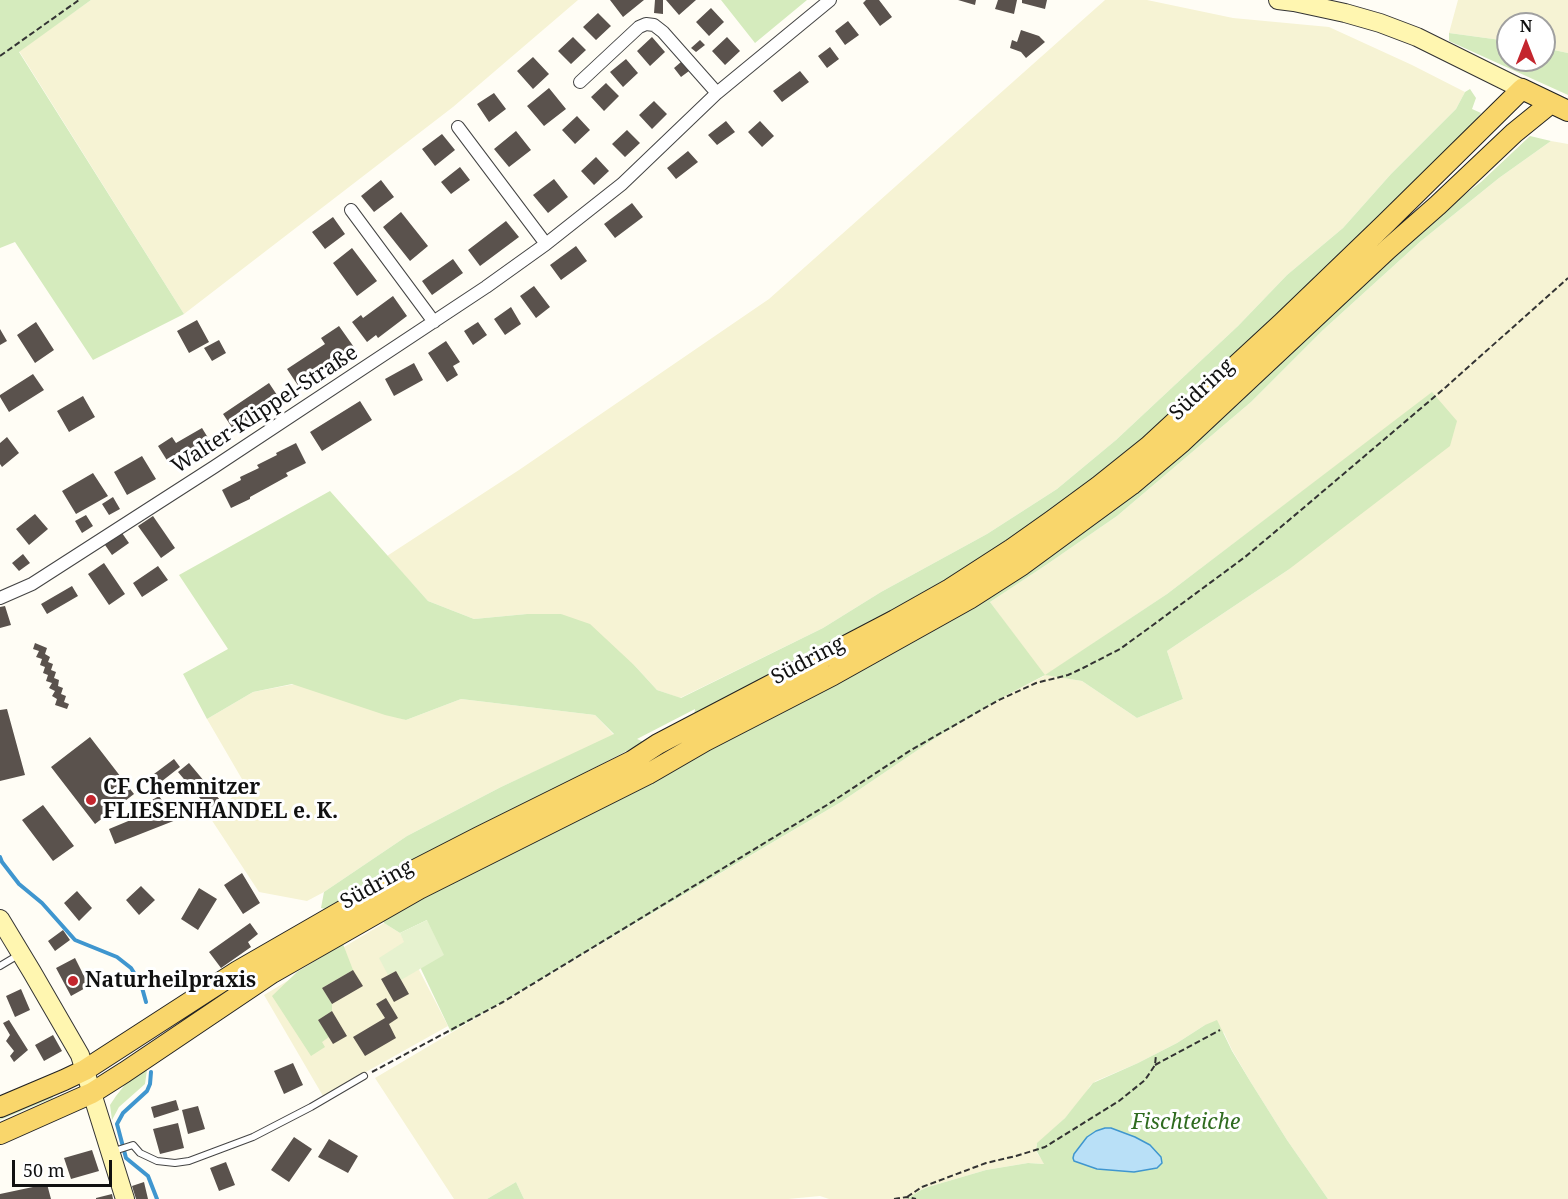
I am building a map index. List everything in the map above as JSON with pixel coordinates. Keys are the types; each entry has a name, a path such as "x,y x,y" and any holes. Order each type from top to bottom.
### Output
{"main road":[{"path":"1522,89 1560,107"},
{"name":"Südring","path":"0,1134 92,1093 246,990 419,889 648,774 676,757 700,733 950,589 1020,543 1099,486 1149,446 1282,323 1522,89"},
{"name":"Südring","path":"0,1107 85,1070 238,971 404,876 632,761 658,744 700,733 833,675 960,605 1022,565 1131,485 1182,442 1514,133 1560,107"}],"street":[{"name":"Walter-Klippel-Straße","path":"0,598 32,584 214,467 434,322 546,244 622,184 717,93 830,0"},
{"path":"1278,0 1345,13 1380,23 1417,37 1522,89"},
{"path":"580,82 639,27 646,24 654,25 663,32 717,93"},
{"path":"458,127 546,244"},
{"path":"351,210 434,322"},
{"path":"0,919 80,1055 92,1093 118,1150 125,1199"}],"lane":[{"path":"0,966 21,954"},
{"path":"118,1150 133,1145 140,1153 156,1161 175,1163 189,1161 253,1137 364,1076"}],"path":[{"path":"0,56 79,0"},
{"path":"364,1076 502,1002 818,810 911,750 997,701 1036,683 1068,675 1083,668 1154,626 1245,557 1301,510 1446,387 1568,278"},
{"path":"1155,1065 1220,1030"},
{"path":"907,1197 922,1187 986,1163 1045,1147 1119,1101 1145,1080 1155,1065 1156,1055"},
{"path":"894,1199 907,1197 916,1199"}],"shaded area":[{"path":"91,0 578,0 453,107 184,314 19,51"},
{"path":"1105,0 1147,0 1233,18 1329,27 1465,92 1456,109 1391,174 1343,228 1287,275 1238,326 1116,440 1057,489 987,534 881,592 823,628 680,698 657,690 635,666 561,614 527,614 474,619 428,601 387,556 519,470 769,299"},
{"path":"1458,0 1568,0 1568,53 1556,50 1556,12 1496,12 1496,39 1449,33"},
{"path":"1551,141 1568,144 1568,1199 1328,1199 1250,1081 1224,1033 1205,1025 1177,1043 1096,1081 1090,1086 1065,1118 1037,1144 1037,1153 1045,1164 1028,1163 986,1170 928,1187 907,1199 829,1199 820,1196 788,1199 524,1199 516,1182 487,1199 454,1199 375,1078 841,802 934,739 1005,696 1044,676 990,602 1117,516 1251,402 1323,330 1421,241 1499,178","holes":["1432,393 1288,570 1167,651 1183,699 1137,718 1082,681 1046,675 1167,594"]},
{"path":"295,684 406,720 461,699 595,715 614,735 501,787 407,836 307,901 259,892 209,816 246,786 207,719 253,692"},
{"path":"384,923 400,933 448,1026 323,1096 264,995"}],"green space":[{"path":"0,0 91,0 19,52 184,314 93,360 15,242 0,248"},
{"path":"721,0 807,0 755,43"},
{"path":"1449,33 1496,39 1496,62 1449,41"},
{"path":"1556,50 1568,53 1568,95 1517,72 1556,72"},
{"path":"1470,89 1476,98 1472,109 1481,113 1473,124 1300,296 1128,452 1003,546 854,633 694,716 695,709 637,739 644,742 325,909 321,908 324,892 407,836 501,787 614,734 595,715 461,699 406,720 292,684 253,692 207,719 183,674 228,649 179,575 330,491 428,601 474,619 527,614 561,614 590,624 657,690 681,698 823,628 881,592 987,534 1057,489 1116,440 1238,326 1287,275 1343,228 1391,174 1456,109 1465,92"},
{"path":"1530,136 1551,141 1499,178 1421,241 1323,330 1251,402 1117,516 990,602 1045,675 934,739 841,802 451,1032 421,969 427,920 400,933 384,923 383,919 854,672 1481,182"},
{"path":"1432,392 1457,421 1450,446 1288,570 1167,651 1183,699 1137,718 1082,681 1045,675 1167,594"},
{"path":"427,920 444,955 401,980 396,971 388,975 379,958 404,942 400,933"},
{"path":"343,944 353,970 322,988 332,1004 332,1011 318,1020 329,1037 322,1042 325,1047 311,1056 272,996 297,972"},
{"name":"Fischteiche","path":"1217,1020 1250,1081 1328,1199 907,1199 928,1187 986,1170 1028,1163 1044,1164 1036,1150 1037,1143 1065,1118 1093,1083 1138,1063"},
{"path":"147,1070 145,1084 119,1107 112,1120 110,1105 116,1096 127,1082"},
{"path":"51,1093 53,1098 0,1120 0,1115"},
{"path":"516,1182 524,1199 487,1199"}],"water":[{"path":"1105,1128 1135,1137 1150,1145 1161,1157 1162,1163 1157,1168 1134,1172 1097,1169 1074,1161 1074,1154 1087,1137"}],"building":[{"path":"610,0 644,0 623,17"},
{"path":"655,0 663,0 663,14 654,13"},
{"path":"666,0 696,0 679,15"},
{"path":"866,0 879,0 892,17 880,26 863,3"},
{"path":"958,0 976,0 975,5"},
{"path":"998,0 1017,0 1014,14 995,9"},
{"path":"1022,0 1047,0 1045,9 1022,3"},
{"path":"711,8 724,22 709,36 696,22"},
{"path":"598,13 611,26 596,40 583,27"},
{"path":"848,21 859,35 845,45 835,31"},
{"path":"1021,30 1039,36 1045,42 1026,58 1021,52 1010,48 1012,40 1017,42"},
{"path":"573,37 586,50 571,64 558,51"},
{"path":"652,37 665,52 650,66 637,51"},
{"path":"727,37 740,51 725,65 712,51"},
{"path":"700,40 705,45 696,52 691,48"},
{"path":"830,47 839,59 827,68 818,56"},
{"path":"533,57 549,74 533,89 517,71"},
{"path":"626,59 638,73 623,87 610,72"},
{"path":"681,62 689,71 681,77 674,68"},
{"path":"800,71 809,82 782,102 773,91"},
{"path":"606,83 619,96 604,111 591,97"},
{"path":"549,88 566,109 544,126 527,106"},
{"path":"494,93 506,109 489,122 477,104"},
{"path":"654,101 667,114 652,129 639,115"},
{"path":"577,116 590,130 575,144 562,130"},
{"path":"726,121 735,132 717,145 708,135"},
{"path":"760,121 774,136 762,147 748,132"},
{"path":"627,130 640,143 625,157 612,144"},
{"path":"516,131 531,150 509,167 494,149"},
{"path":"442,134 455,150 435,166 422,149"},
{"path":"688,151 698,162 676,179 667,168"},
{"path":"596,157 609,171 594,185 581,171"},
{"path":"460,167 470,180 451,194 441,182"},
{"path":"554,179 568,197 548,213 533,195"},
{"path":"381,180 394,197 374,212 361,196"},
{"path":"632,203 643,217 615,238 604,224"},
{"path":"401,212 428,246 410,261 383,227"},
{"path":"333,217 345,234 325,249 312,232"},
{"path":"506,221 519,237 480,266 468,250"},
{"path":"576,246 587,261 561,280 550,265"},
{"path":"352,248 377,281 357,296 333,263"},
{"path":"453,259 463,273 432,295 422,281"},
{"path":"534,286 550,307 536,318 520,296"},
{"path":"393,296 407,316 378,338 376,335 367,342 352,322 361,315 363,318"},
{"path":"511,307 521,324 505,335 494,319"},
{"path":"197,320 209,342 189,353 177,331"},
{"path":"36,322 54,350 35,363 17,335"},
{"path":"478,322 487,335 473,345 464,331"},
{"path":"339,326 356,350 299,387 287,369 325,344 321,338"},
{"path":"0,329 7,341 0,345"},
{"path":"219,340 226,353 212,361 204,348"},
{"path":"446,341 460,362 453,366 458,375 447,382 428,353"},
{"path":"414,363 423,380 394,396 385,379"},
{"path":"33,374 44,390 9,412 0,395"},
{"path":"269,383 281,401 235,432 223,414"},
{"path":"83,396 95,417 69,432 57,411"},
{"path":"360,401 372,420 322,451 310,432"},
{"path":"202,428 213,446 180,467 174,458 168,462 158,446 172,437 176,443"},
{"path":"7,437 19,453 2,467 0,443"},
{"path":"296,443 306,463 286,473 288,476 250,499 231,508 222,490 241,480 240,477 259,468 257,465"},
{"path":"142,456 156,479 127,495 114,472"},
{"path":"93,473 108,496 76,514 62,491"},
{"path":"113,497 120,509 109,515 102,504"},
{"path":"35,514 48,529 29,545 16,529"},
{"path":"86,515 93,526 82,533 75,521"},
{"path":"153,516 175,548 161,558 138,526"},
{"path":"122,533 129,543 112,555 105,545"},
{"path":"23,554 30,563 19,571 12,563"},
{"path":"104,563 125,594 109,605 88,574"},
{"path":"158,566 168,580 142,597 133,583"},
{"path":"72,586 78,596 47,614 41,604"},
{"path":"5,606 11,625 0,628 0,607"},
{"path":"35,643 47,648 45,654 50,657 48,662 53,664 51,670 56,672 54,678 59,680 58,686 63,688 61,694 66,696 64,702 69,704 67,709 55,705 57,699 52,696 55,691 49,688 52,683 46,681 48,675 43,673 45,667 40,665 42,659 36,657 39,651 33,649"},
{"path":"7,709 25,775 0,781 0,710"},
{"path":"90,737 134,794 95,824 51,767"},
{"path":"174,759 180,767 157,785 150,777"},
{"path":"189,763 220,800 209,809 178,772"},
{"path":"159,796 176,820 115,844 109,829 150,812 145,804"},
{"path":"43,805 74,846 53,861 22,820"},
{"path":"242,873 260,903 243,914 224,885"},
{"path":"141,886 155,900 139,915 126,900"},
{"path":"199,888 217,899 198,930 181,919"},
{"path":"77,891 92,908 79,921 64,903"},
{"path":"250,923 258,934 248,942 251,947 221,968 209,952"},
{"path":"63,930 70,940 55,951 48,941"},
{"path":"75,958 89,986 71,996 56,968"},
{"path":"353,970 363,986 332,1004 322,988"},
{"path":"396,971 409,994 394,1002 381,979"},
{"path":"21,989 30,1010 15,1017 6,996"},
{"path":"386,998 398,1018 389,1024 396,1038 365,1056 353,1037 385,1018 376,1004"},
{"path":"332,1011 347,1036 333,1044 318,1020"},
{"path":"9,1020 28,1050 14,1062 10,1056 14,1051 6,1041 10,1035 3,1023"},
{"path":"53,1035 62,1051 44,1061 35,1045"},
{"path":"293,1063 303,1085 284,1094 274,1071"},
{"path":"176,1100 179,1110 154,1118 151,1107"},
{"path":"198,1106 205,1129 188,1134 182,1110"},
{"path":"178,1123 184,1148 160,1154 153,1129"},
{"path":"294,1137 312,1149 289,1182 271,1170"},
{"path":"329,1139 358,1156 348,1173 318,1157"},
{"path":"92,1150 99,1171 71,1179 64,1158"},
{"path":"226,1162 235,1185 219,1191 210,1168"},
{"path":"144,1182 148,1199 136,1199 132,1186"},
{"path":"47,1184 51,1199 0,1199 0,1194"},
{"path":"112,1194 113,1199 96,1199 96,1198"}],"waterway":[{"path":"0,857 19,884 42,903 75,940 117,957 131,968 141,984 146,1002"},
{"path":"151,1072 147,1091 123,1113 117,1124 126,1158 148,1176 157,1199"}],"place":[{"name":"CF Chemnitzer FLIESENHANDEL e. K.","path":"91,800"},
{"name":"Naturheilpraxis","path":"73,981"}]}
